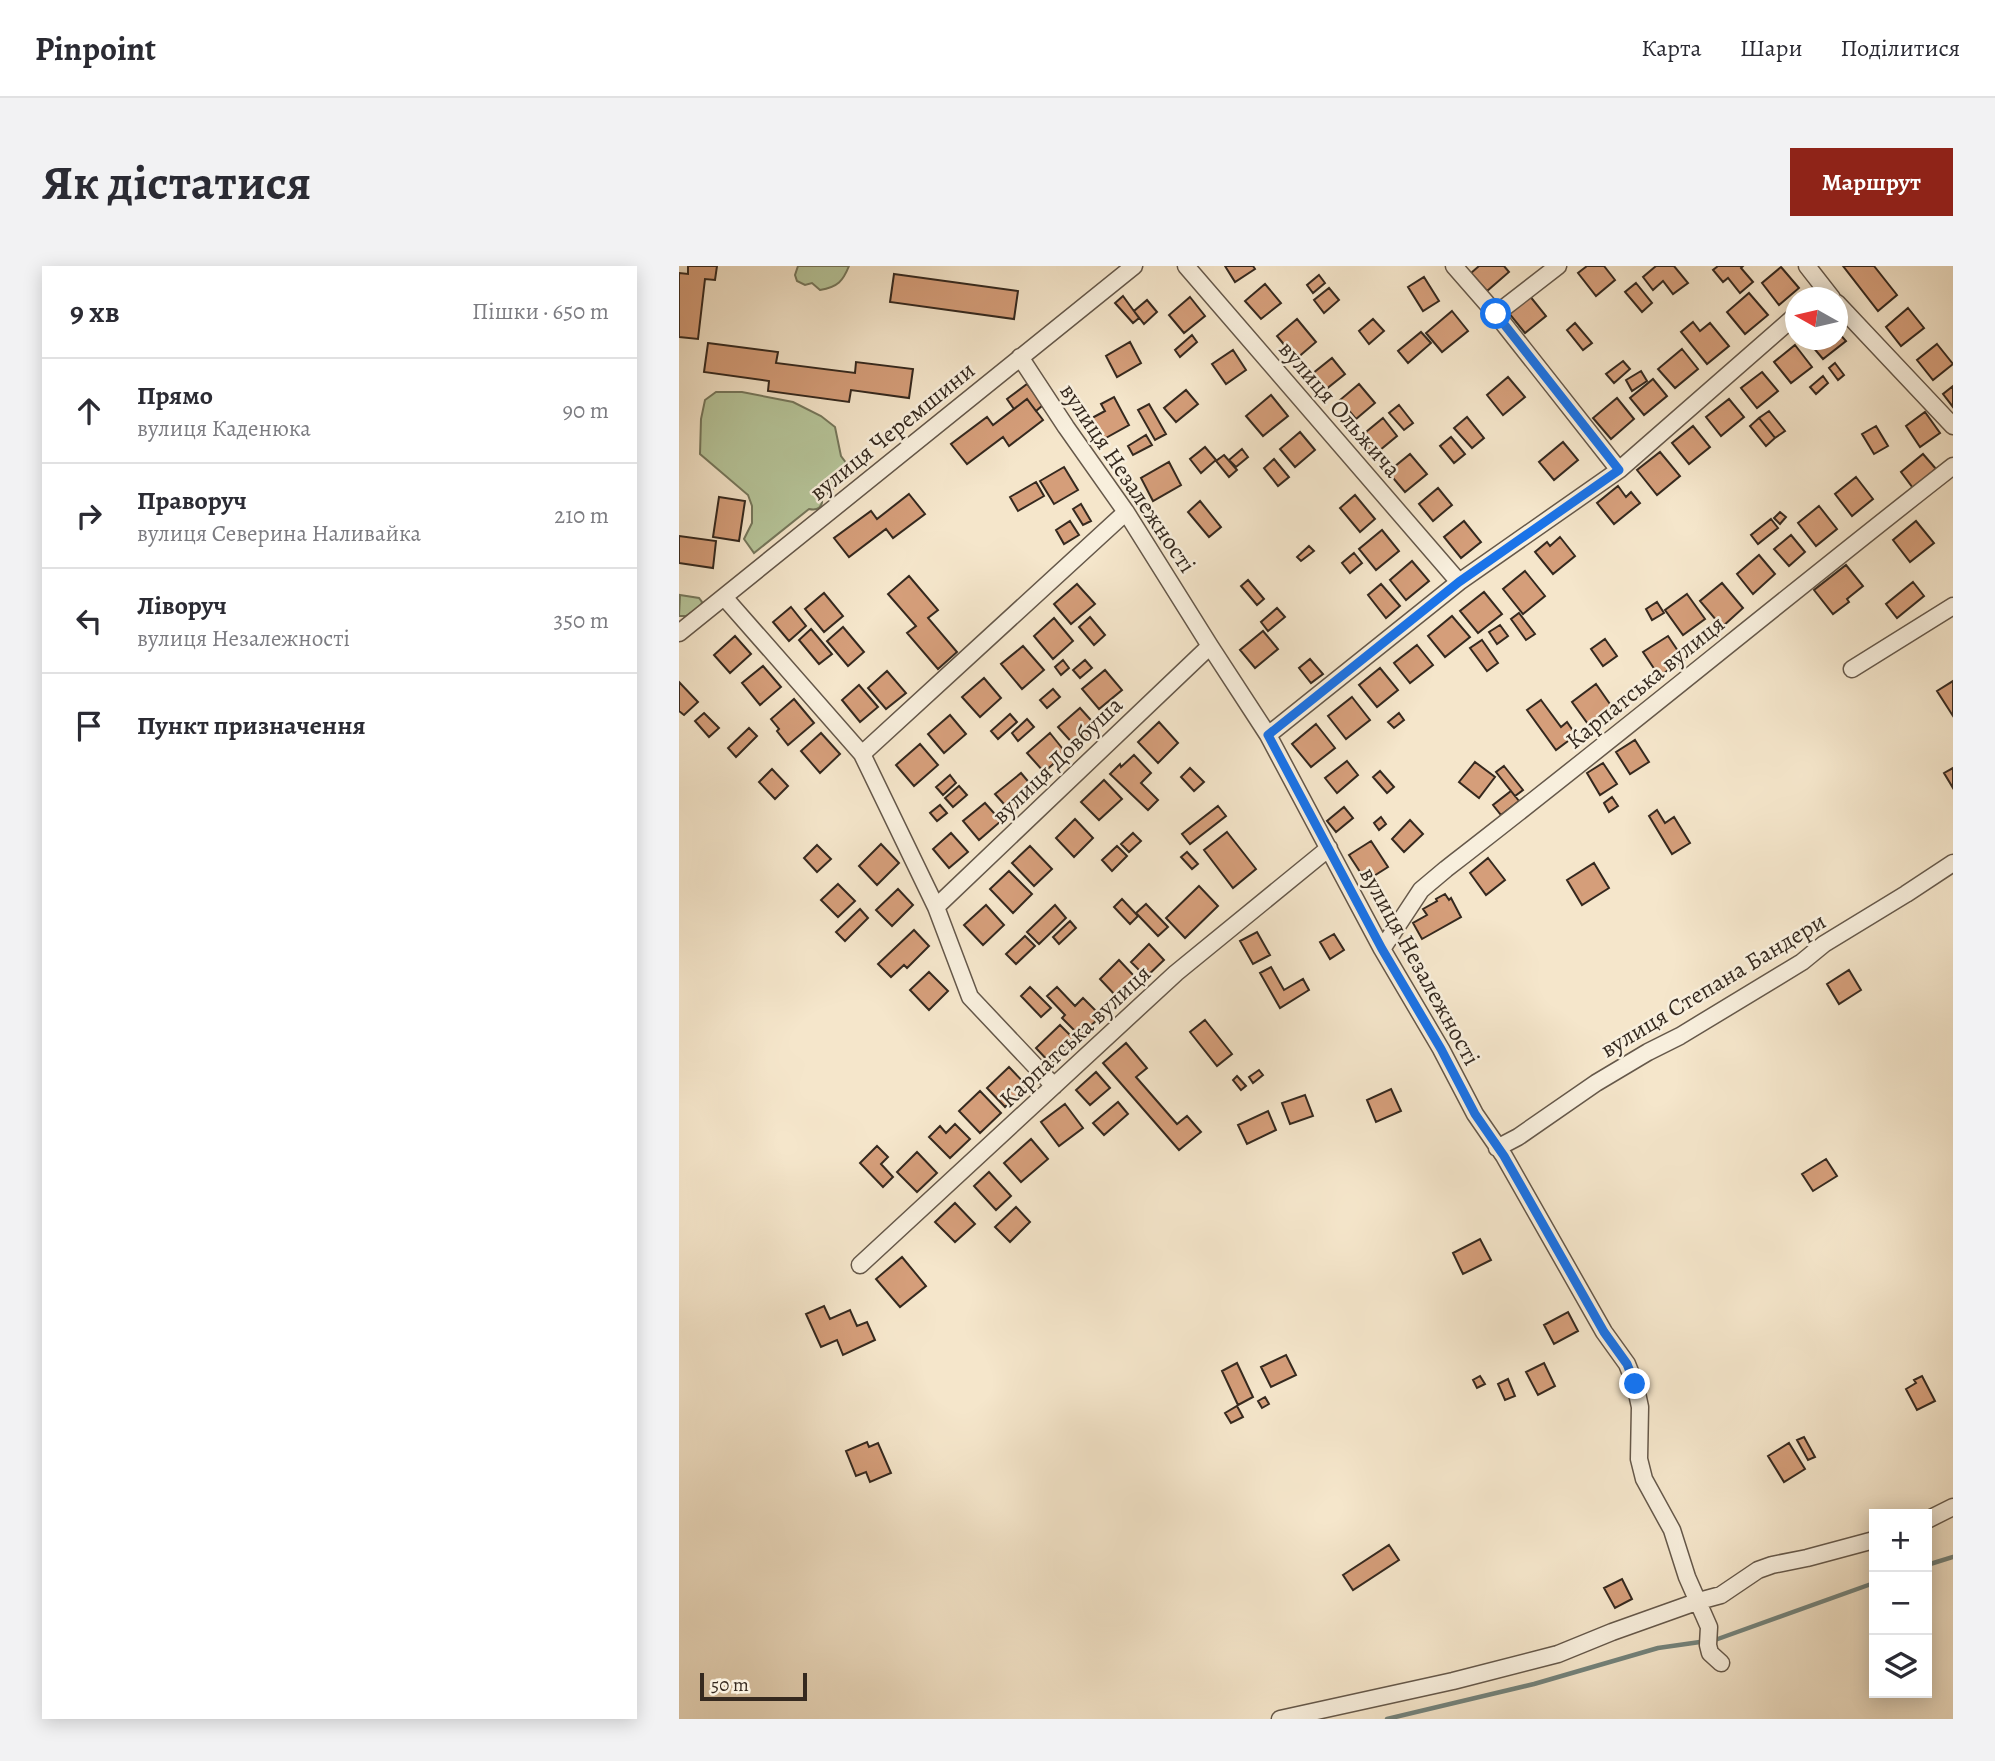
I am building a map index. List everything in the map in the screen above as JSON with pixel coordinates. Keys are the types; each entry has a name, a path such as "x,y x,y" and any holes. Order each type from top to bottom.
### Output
{"street":[{"name":"вулиця Черемшини","path":"679,633 1134,266"},
{"name":"вулиця Ольжича","path":"1186,266 1459,582"},
{"path":"1454,266 1496,314 1619,470"},
{"path":"1496,314 1558,266"},
{"path":"1807,266 1820,287"},
{"path":"1848,315 1953,426"},
{"path":"1268,735 1459,582 1619,470 1785,325"},
{"name":"вулиця Незалежності","path":"1020,357 1126,512 1268,735 1382,949 1441,1049 1475,1114 1511,1168 1604,1332 1627,1364 1640,1407 1639,1460 1644,1479 1672,1530 1687,1577 1710,1627 1710,1653 1721,1663"},
{"name":"Карпатська вулиця","path":"1382,949 1422,890 1446,869 1953,466"},
{"path":"862,754 1126,512"},
{"path":"724,597 862,754 936,907 970,997 1053,1086"},
{"path":"1852,669 1953,606"},
{"name":"вулиця Довбуша","path":"936,907 1210,646"},
{"name":"Карпатська вулиця","path":"860,1265 1176,973 1329,848"},
{"name":"вулиця Степана Бандери","path":"1497,1148 1518,1137 1596,1083 1648,1052 1680,1037 1802,962 1824,944 1953,863"},
{"path":"1932,1518 1953,1507"},
{"path":"1280,1719 1453,1681 1558,1654 1612,1632 1721,1595 1758,1570 1869,1541"}],"green space":[{"path":"798,266 849,266 839,282 820,290 812,283 805,285 797,281 795,275"},
{"path":"716,392 742,392 793,402 821,416 835,427 841,456 853,472 822,498 819,508 809,509 754,553 744,539 752,523 752,506 748,495 700,454 701,419 705,400"},
{"path":"680,595 699,598 701,606 686,616 679,616"}],"building":[{"path":"688,266 717,266 715,280 705,279 698,339 679,337 679,273 688,274"},
{"path":"1225,266 1253,266 1255,269 1235,282"},
{"path":"1479,266 1504,266 1509,272 1487,291 1471,273"},
{"path":"1587,266 1604,266 1615,280 1596,296 1578,273"},
{"path":"1656,266 1674,266 1688,283 1673,294 1663,281 1653,290 1643,277"},
{"path":"1718,266 1743,266 1741,268 1753,282 1740,293 1728,278 1723,282 1713,270"},
{"path":"1843,266 1874,266 1897,295 1878,311"},
{"path":"1781,267 1798,287 1785,287 1785,300 1779,305 1762,283"},
{"path":"894,274 1018,291 1014,319 890,302"},
{"path":"1319,275 1325,283 1313,293 1307,285"},
{"path":"1424,277 1439,301 1423,311 1408,287"},
{"path":"1636,283 1652,303 1642,312 1625,292"},
{"path":"1265,284 1281,303 1261,319 1245,301"},
{"path":"1329,288 1339,300 1324,313 1314,300"},
{"path":"1749,293 1768,315 1745,334 1727,312"},
{"path":"1529,295 1546,316 1525,333 1508,312"},
{"path":"1123,296 1139,318 1133,323 1115,303"},
{"path":"1190,297 1205,316 1184,333 1169,315"},
{"path":"1147,300 1157,312 1144,324 1134,311"},
{"path":"1908,308 1924,328 1901,346 1886,327"},
{"path":"1452,311 1468,331 1442,352 1426,333"},
{"path":"1297,319 1316,342 1296,359 1277,336"},
{"path":"1373,319 1384,331 1369,344 1359,331"},
{"path":"1693,322 1700,331 1710,323 1729,346 1707,364 1681,332"},
{"path":"1575,323 1592,343 1583,350 1567,330"},
{"path":"1421,332 1431,343 1408,363 1398,351"},
{"path":"1192,335 1197,342 1180,357 1175,350"},
{"path":"1130,342 1141,363 1117,377 1106,356"},
{"path":"708,343 778,352 776,363 855,373 856,362 913,369 909,398 851,390 849,402 768,391 769,381 704,372"},
{"path":"1937,344 1953,364 1933,380 1917,360"},
{"path":"1682,349 1698,369 1675,388 1658,369"},
{"path":"1233,350 1246,370 1226,384 1212,364"},
{"path":"1789,350 1799,350 1812,367 1791,383 1774,362"},
{"path":"1815,350 1834,350 1823,359"},
{"path":"1332,358 1345,374 1325,390 1312,374"},
{"path":"1623,361 1630,369 1614,383 1606,374"},
{"path":"1835,363 1844,375 1838,380 1829,368"},
{"path":"1641,371 1647,381 1632,391 1626,380"},
{"path":"1762,372 1778,391 1757,408 1741,388"},
{"path":"1823,376 1828,383 1816,394 1810,387"},
{"path":"1508,377 1525,397 1503,415 1487,395"},
{"path":"1653,379 1667,396 1644,415 1630,398"},
{"path":"1027,384 1043,405 1036,411 1027,399 1014,409 1007,399"},
{"path":"1359,384 1375,403 1356,419 1340,400"},
{"path":"1953,386 1953,407 1943,394"},
{"path":"1186,390 1198,404 1176,422 1164,408"},
{"path":"1271,395 1288,416 1263,436 1246,416"},
{"path":"1114,397 1129,425 1104,439 1092,418 1105,411 1101,404"},
{"path":"1617,398 1634,419 1611,439 1593,418"},
{"path":"1027,399 1043,420 1009,446 1003,437 967,464 951,444 987,417 993,425"},
{"path":"1729,399 1744,417 1721,436 1706,417"},
{"path":"1149,404 1166,434 1155,440 1138,410"},
{"path":"1399,405 1413,423 1404,430 1389,413"},
{"path":"1769,411 1785,431 1775,438 1759,418"},
{"path":"1925,412 1940,433 1920,447 1906,426"},
{"path":"1467,417 1484,438 1472,448 1454,428"},
{"path":"1383,418 1397,436 1374,455 1360,437"},
{"path":"1759,418 1775,438 1766,446 1750,426"},
{"path":"1693,426 1710,447 1689,464 1672,443"},
{"path":"1876,426 1888,446 1874,454 1862,434"},
{"path":"1300,432 1315,450 1295,467 1280,449"},
{"path":"1146,435 1152,445 1133,455 1128,446"},
{"path":"1451,437 1465,454 1454,463 1440,446"},
{"path":"1563,442 1578,460 1554,480 1539,462"},
{"path":"1205,447 1216,460 1201,473 1190,459"},
{"path":"1242,449 1248,457 1236,467 1229,460"},
{"path":"1660,452 1680,476 1657,495 1637,470"},
{"path":"1410,454 1427,474 1405,492 1388,472"},
{"path":"1923,454 1936,469 1913,488 1901,472"},
{"path":"1224,455 1237,470 1229,477 1216,461"},
{"path":"1274,459 1289,477 1278,486 1264,468"},
{"path":"1169,462 1181,485 1153,501 1141,478"},
{"path":"1064,467 1078,490 1054,504 1040,481"},
{"path":"1856,477 1873,499 1852,516 1835,494"},
{"path":"1036,482 1044,496 1018,511 1010,497"},
{"path":"1618,486 1626,497 1631,492 1640,503 1614,524 1597,503"},
{"path":"1438,488 1452,505 1433,521 1419,504"},
{"path":"909,494 925,514 893,538 886,529 849,557 834,538 871,511 877,519"},
{"path":"1355,495 1375,519 1360,532 1340,508"},
{"path":"719,497 745,501 739,541 713,537"},
{"path":"1200,501 1221,527 1209,537 1188,512"},
{"path":"1081,504 1091,521 1083,525 1073,509"},
{"path":"1819,506 1837,529 1816,546 1798,523"},
{"path":"1780,512 1786,517 1780,524 1774,518"},
{"path":"1771,519 1778,528 1758,544 1751,535"},
{"path":"1070,521 1079,535 1064,544 1056,530"},
{"path":"1464,521 1481,542 1461,558 1444,537"},
{"path":"1916,521 1934,543 1910,562 1893,540"},
{"path":"1382,530 1399,551 1376,570 1359,549"},
{"path":"1791,535 1805,552 1789,566 1774,549"},
{"path":"679,536 716,541 713,568 679,563"},
{"path":"1560,537 1575,556 1553,574 1535,552 1547,542 1550,546"},
{"path":"1309,546 1314,551 1301,561 1297,557"},
{"path":"1354,553 1362,563 1350,573 1342,563"},
{"path":"1759,555 1775,574 1753,594 1737,574"},
{"path":"1412,561 1429,581 1406,600 1390,580"},
{"path":"1846,565 1863,586 1847,599 1849,602 1833,614 1814,590"},
{"path":"1525,571 1545,596 1523,614 1503,589"},
{"path":"909,576 938,610 928,618 957,652 938,669 907,633 916,626 888,594"},
{"path":"1248,580 1264,599 1257,605 1241,586"},
{"path":"1913,582 1924,596 1897,618 1886,604"},
{"path":"1722,583 1743,608 1722,627 1700,601"},
{"path":"1077,584 1095,604 1071,624 1054,604"},
{"path":"1381,584 1400,606 1386,618 1368,595"},
{"path":"1484,592 1502,614 1478,633 1460,611"},
{"path":"824,593 843,616 824,632 805,609"},
{"path":"1687,594 1705,619 1683,635 1665,610"},
{"path":"1657,602 1664,613 1652,620 1646,609"},
{"path":"791,607 806,626 789,641 773,622"},
{"path":"1277,608 1285,617 1268,631 1261,622"},
{"path":"1519,613 1535,634 1526,640 1511,619"},
{"path":"1452,616 1470,637 1445,657 1428,636"},
{"path":"1090,617 1105,635 1094,645 1079,627"},
{"path":"1054,618 1073,641 1053,659 1034,636"},
{"path":"1500,625 1508,636 1497,644 1489,632"},
{"path":"843,627 864,652 848,666 827,641"},
{"path":"811,629 832,654 819,664 799,640"},
{"path":"1263,631 1278,649 1255,668 1240,650"},
{"path":"735,636 751,654 730,673 714,655"},
{"path":"1668,636 1684,660 1659,676 1643,652"},
{"path":"1605,639 1617,656 1603,666 1591,649"},
{"path":"1482,640 1498,663 1487,671 1470,648"},
{"path":"1417,645 1433,665 1410,683 1394,663"},
{"path":"1023,646 1044,670 1022,689 1001,664"},
{"path":"1310,659 1323,674 1311,683 1299,668"},
{"path":"1063,660 1069,668 1061,675 1055,667"},
{"path":"1085,660 1092,668 1080,678 1073,670"},
{"path":"763,666 781,687 760,705 742,683"},
{"path":"1380,668 1398,690 1377,707 1359,685"},
{"path":"1105,670 1122,690 1099,709 1082,689"},
{"path":"887,671 906,693 886,709 868,688"},
{"path":"984,678 1001,698 980,717 962,697"},
{"path":"1953,681 1953,716 1937,691"},
{"path":"679,682 698,702 684,715 679,711"},
{"path":"1596,684 1612,707 1588,724 1572,702"},
{"path":"859,685 878,707 860,722 842,700"},
{"path":"1053,689 1060,697 1047,708 1040,700"},
{"path":"1352,697 1370,720 1346,739 1328,716"},
{"path":"794,699 814,723 788,745 771,719"},
{"path":"1541,700 1561,727 1567,722 1576,735 1556,750 1527,710"},
{"path":"1080,708 1098,728 1076,747 1058,727"},
{"path":"704,713 719,728 709,737 695,721"},
{"path":"1399,713 1404,720 1394,728 1388,722"},
{"path":"1010,714 1017,722 998,739 991,731"},
{"path":"950,715 966,734 944,753 928,734"},
{"path":"1027,719 1034,727 1018,741 1012,733"},
{"path":"1159,722 1178,743 1158,763 1138,742"},
{"path":"1316,724 1335,748 1311,767 1292,744"},
{"path":"749,728 757,736 736,757 728,748"},
{"path":"821,733 840,754 820,773 801,751"},
{"path":"1050,733 1066,753 1044,772 1027,753"},
{"path":"1635,740 1649,762 1630,774 1616,752"},
{"path":"920,744 938,765 914,786 896,765"},
{"path":"1134,755 1151,773 1141,783 1158,800 1148,810 1110,774"},
{"path":"1347,761 1358,775 1337,793 1325,778"},
{"path":"1475,762 1495,777 1479,798 1459,782"},
{"path":"1603,763 1617,784 1600,795 1587,773"},
{"path":"1504,766 1523,790 1515,796 1496,772"},
{"path":"1190,768 1204,782 1194,791 1181,777"},
{"path":"1953,768 1953,788 1944,773"},
{"path":"772,769 788,786 775,799 759,782"},
{"path":"1380,771 1394,787 1387,793 1373,777"},
{"path":"1021,773 1037,792 1012,813 995,794"},
{"path":"950,775 956,783 943,795 936,787"},
{"path":"1104,780 1122,799 1099,820 1081,802"},
{"path":"959,786 967,795 953,807 945,798"},
{"path":"1511,791 1519,801 1501,815 1493,805"},
{"path":"1612,797 1618,806 1609,812 1604,803"},
{"path":"985,803 1001,821 979,840 963,821"},
{"path":"940,805 947,813 937,821 930,813"},
{"path":"1218,806 1226,816 1190,844 1182,834"},
{"path":"1344,807 1353,818 1336,832 1327,821"},
{"path":"1657,810 1665,823 1674,817 1690,843 1672,854 1649,816"},
{"path":"1381,817 1386,824 1379,830 1374,823"},
{"path":"1075,819 1093,838 1074,857 1056,838"},
{"path":"1410,820 1423,834 1404,852 1392,839"},
{"path":"1227,832 1256,869 1233,888 1204,850"},
{"path":"951,833 968,852 949,868 933,849"},
{"path":"1133,833 1141,841 1129,852 1121,844"},
{"path":"1371,841 1388,867 1366,881 1349,855"},
{"path":"881,844 899,863 877,885 859,866"},
{"path":"817,845 831,859 817,872 804,858"},
{"path":"1030,846 1052,869 1034,886 1012,863"},
{"path":"1117,846 1127,856 1112,871 1102,860"},
{"path":"1187,852 1198,864 1192,869 1181,857"},
{"path":"1488,858 1505,880 1486,895 1470,873"},
{"path":"1594,863 1609,888 1582,905 1567,880"},
{"path":"1009,871 1032,894 1013,913 990,889"},
{"path":"838,884 855,901 838,917 821,900"},
{"path":"1199,886 1218,906 1185,938 1166,918"},
{"path":"898,889 913,905 892,926 876,910"},
{"path":"1445,894 1449,900 1451,898 1461,917 1422,939 1413,923 1427,915 1423,909"},
{"path":"1122,899 1138,916 1130,924 1114,907"},
{"path":"1146,904 1168,927 1158,936 1136,913"},
{"path":"986,905 1004,925 983,945 964,925"},
{"path":"1055,905 1066,918 1039,944 1027,932"},
{"path":"860,909 868,918 845,941 836,932"},
{"path":"1070,921 1076,928 1059,944 1053,937"},
{"path":"914,930 929,946 907,968 904,965 891,977 878,964"},
{"path":"1257,932 1270,955 1253,964 1240,941"},
{"path":"1334,934 1344,950 1330,959 1320,942"},
{"path":"1025,936 1035,946 1016,964 1006,954"},
{"path":"1149,944 1164,960 1146,977 1131,962"},
{"path":"1119,960 1135,977 1116,996 1100,979"},
{"path":"1271,967 1284,990 1303,979 1309,990 1280,1008 1260,973"},
{"path":"1849,970 1861,990 1839,1004 1827,984"},
{"path":"929,972 948,991 929,1010 910,990"},
{"path":"1030,987 1051,1008 1041,1017 1021,996"},
{"path":"1057,987 1075,1006 1083,998 1101,1016 1080,1036 1062,1018 1065,1015 1047,996"},
{"path":"1205,1020 1232,1054 1217,1066 1190,1032"},
{"path":"1060,1025 1076,1041 1051,1064 1036,1048"},
{"path":"1126,1043 1147,1068 1136,1077 1177,1124 1187,1116 1201,1132 1179,1150 1103,1063"},
{"path":"1009,1067 1027,1086 1005,1107 987,1088"},
{"path":"1259,1070 1263,1075 1253,1083 1249,1077"},
{"path":"1096,1072 1110,1088 1090,1105 1076,1090"},
{"path":"1237,1076 1246,1086 1241,1090 1233,1080"},
{"path":"1391,1089 1401,1111 1376,1122 1367,1100"},
{"path":"980,1091 1001,1113 980,1133 959,1111"},
{"path":"1305,1095 1313,1116 1290,1124 1282,1103"},
{"path":"1118,1102 1128,1114 1104,1135 1093,1123"},
{"path":"1065,1104 1083,1128 1059,1146 1041,1122"},
{"path":"1268,1111 1276,1130 1247,1144 1238,1125"},
{"path":"955,1124 970,1139 950,1158 929,1137 940,1126 946,1133"},
{"path":"1031,1139 1048,1159 1021,1182 1004,1163"},
{"path":"877,1146 888,1157 881,1164 893,1177 883,1187 860,1163"},
{"path":"917,1152 937,1173 917,1192 897,1172"},
{"path":"1826,1159 1837,1176 1813,1191 1802,1174"},
{"path":"989,1172 1011,1196 996,1210 974,1186"},
{"path":"955,1203 975,1224 955,1242 935,1222"},
{"path":"1016,1207 1030,1222 1010,1242 995,1227"},
{"path":"1480,1239 1491,1260 1463,1274 1453,1253"},
{"path":"902,1257 926,1286 900,1307 876,1279"},
{"path":"824,1306 830,1319 850,1310 857,1326 867,1322 875,1340 843,1355 837,1340 821,1347 806,1314"},
{"path":"1568,1312 1578,1331 1554,1344 1544,1325"},
{"path":"1286,1355 1296,1375 1271,1387 1261,1367"},
{"path":"1237,1363 1253,1397 1238,1405 1222,1371"},
{"path":"1544,1363 1555,1386 1538,1395 1526,1372"},
{"path":"1480,1376 1485,1384 1477,1388 1473,1380"},
{"path":"1922,1376 1935,1401 1917,1410 1906,1389"},
{"path":"1508,1379 1515,1396 1505,1400 1498,1384"},
{"path":"1265,1397 1269,1404 1262,1408 1258,1401"},
{"path":"1237,1406 1243,1417 1231,1423 1225,1413"},
{"path":"1804,1437 1815,1457 1808,1460 1797,1440"},
{"path":"867,1442 869,1447 878,1443 891,1473 870,1482 866,1472 856,1476 846,1451"},
{"path":"1789,1443 1805,1469 1784,1482 1768,1456"},
{"path":"1389,1545 1399,1560 1353,1590 1343,1575"},
{"path":"1622,1579 1632,1599 1615,1608 1604,1588"}],"waterway":[{"path":"1932,1563 1953,1557"},
{"path":"1715,1640 1869,1585"},
{"path":"1387,1719 1534,1684 1658,1648 1700,1642"}],"route":[{"path":"1496,314 1619,470 1459,582 1268,735 1382,949 1441,1049 1475,1114 1504,1156 1604,1332 1627,1364 1635,1384"}]}
